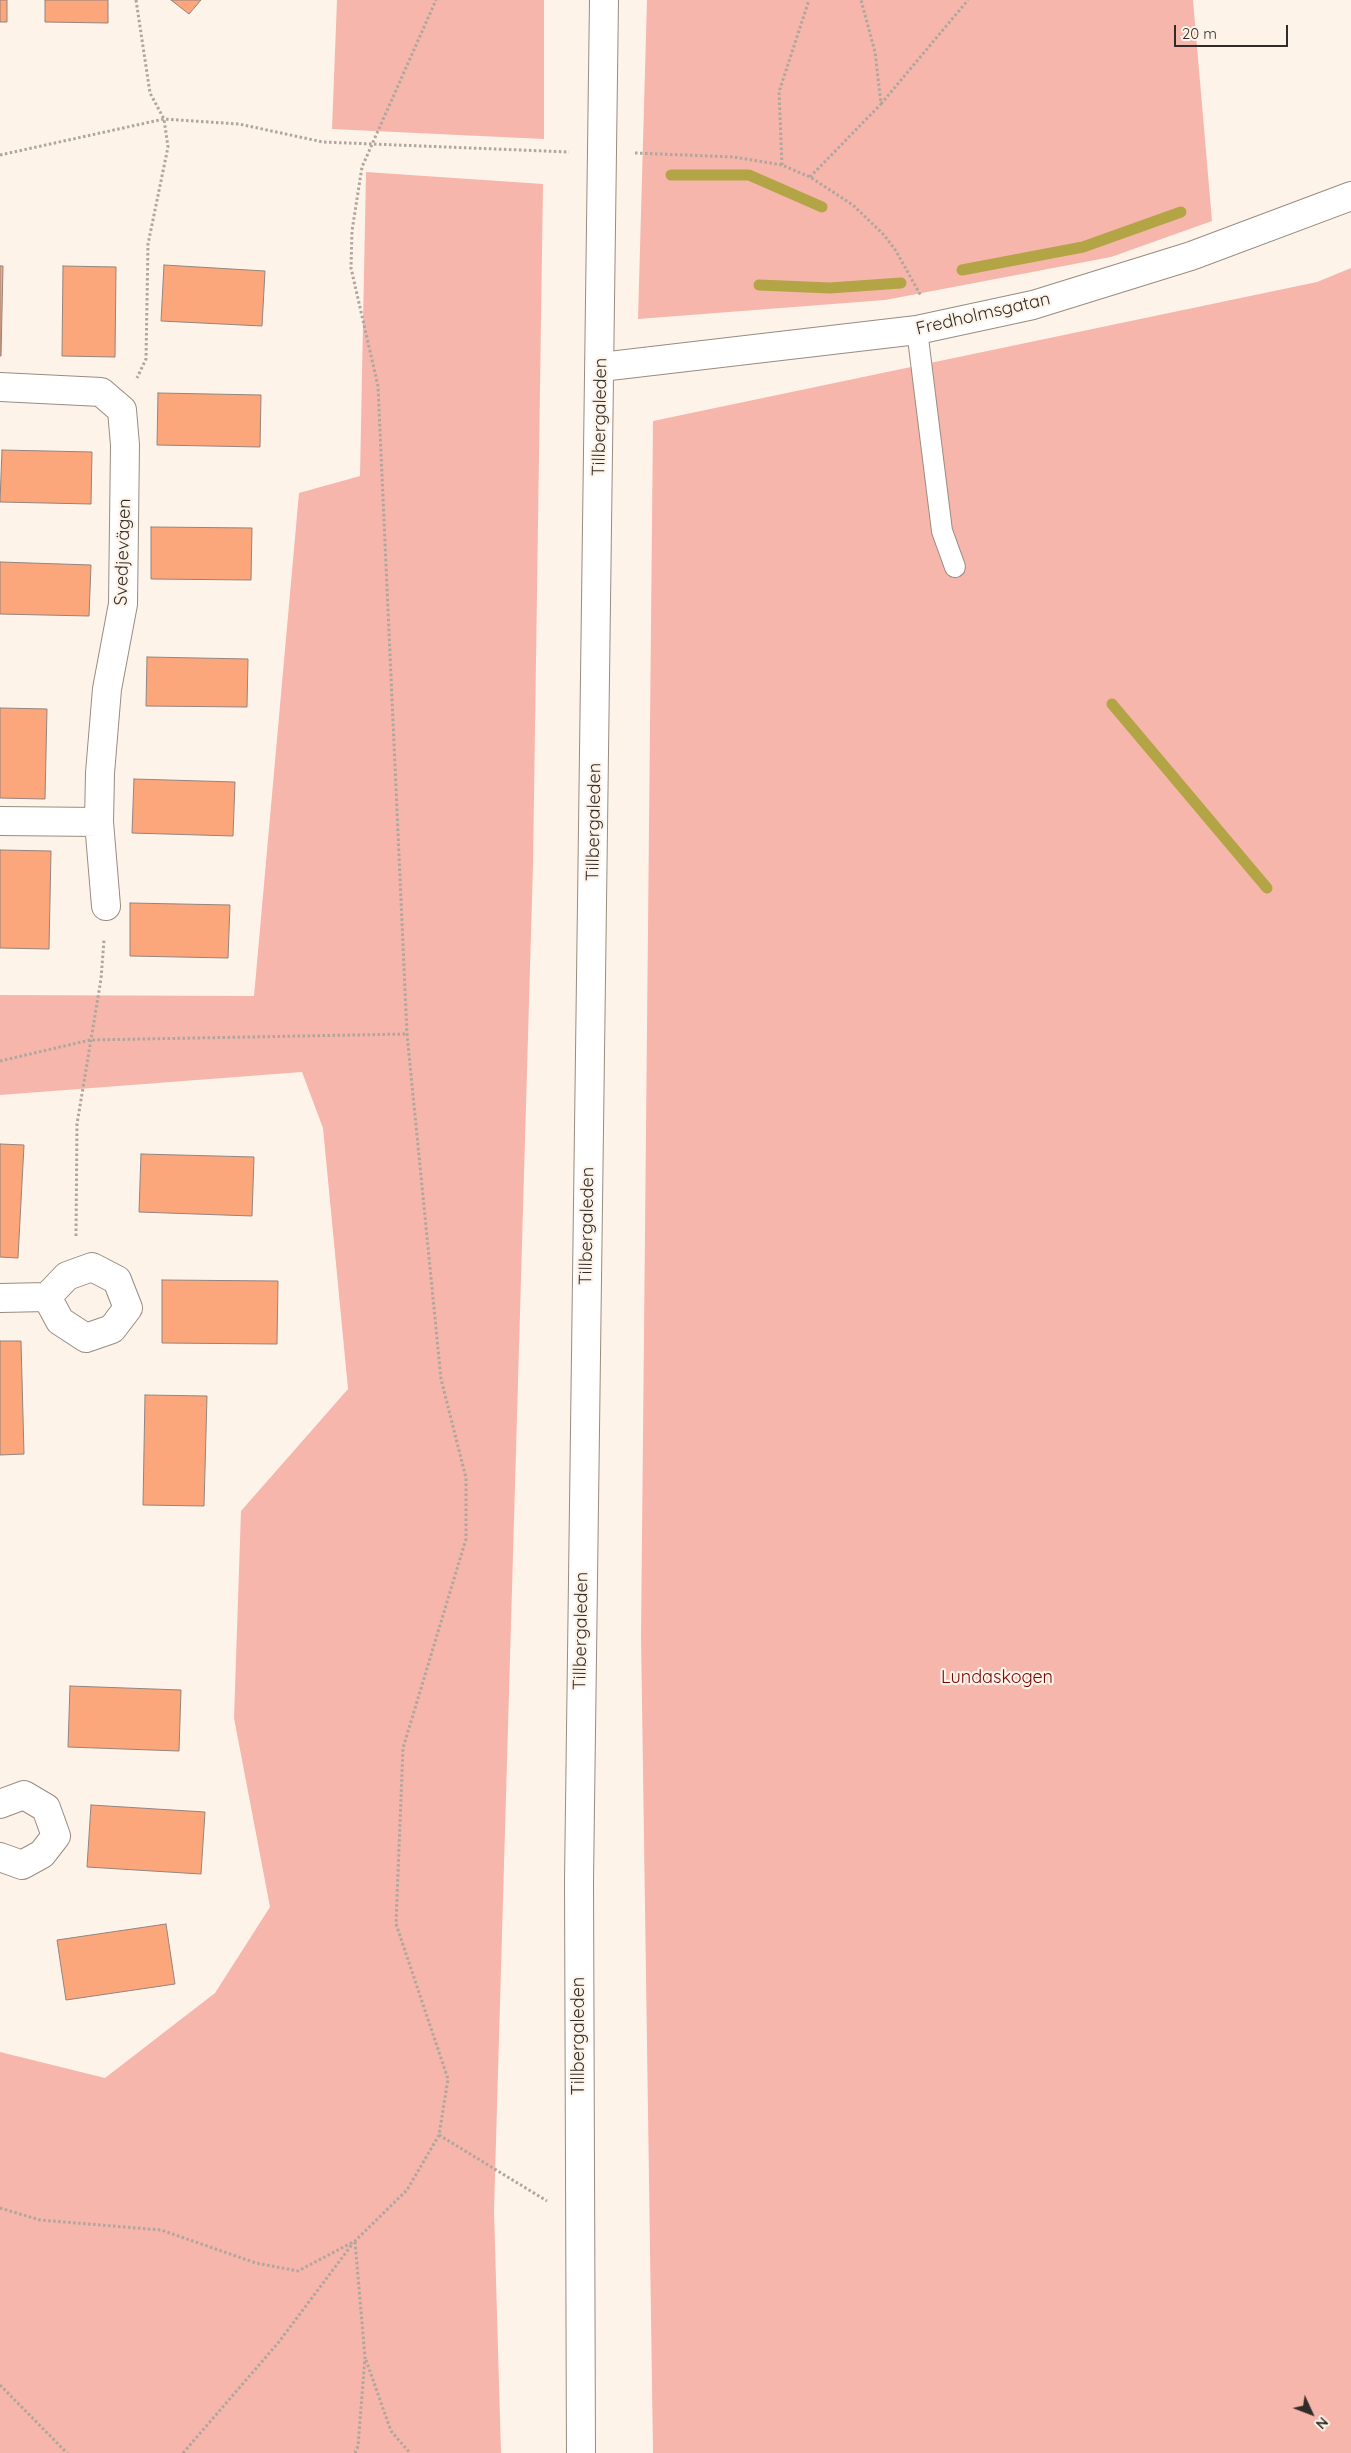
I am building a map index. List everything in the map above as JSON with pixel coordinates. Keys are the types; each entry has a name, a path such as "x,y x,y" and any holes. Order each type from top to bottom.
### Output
{"main road":[{"name":"Tillbergaleden","path":"581,2453 578,1880 601,367 604,0"},
{"name":"Fredholmsgatan","path":"601,367 925,328 1042,302 1191,256 1351,196"},
{"path":"0,387 101,392 122,410"},
{"name":"Svedjevägen","path":"106,906 99,822 107,689 123,604 125,445 122,410"},
{"path":"0,821 99,822"},
{"path":"0,1298 47,1297"},
{"path":"0,1804 24,1795 46,1808 56,1836 42,1854 22,1865 0,1857"}],"lane":[{"path":"925,328 942,531 955,567"}],"path":[{"path":"122,410 146,359 148,244 168,147 164,119 150,93 136,0"},
{"path":"183,2453 278,2342 355,2241 406,2190 439,2134 448,2079 396,1924 403,1748 466,1539 466,1478 441,1379 407,1034 378,386 351,268 352,231 362,166 373,146 436,0"},
{"path":"782,165 779,92 809,0"},
{"path":"861,0 875,52 881,104"},
{"path":"810,177 881,104 968,0"},
{"path":"0,156 164,119 239,124 323,142 373,146 574,152"},
{"path":"630,153 734,157 782,165 810,177 854,205 884,234 918,287 925,328"},
{"path":"76,1237 77,1124 101,979 106,906"},
{"path":"0,1061 90,1040 407,1034"},
{"path":"439,2134 579,2222"},
{"path":"0,2208 40,2220 161,2230 256,2263 298,2270 355,2241"},
{"path":"355,2241 365,2357 358,2446 355,2453"},
{"path":"365,2357 391,2431 410,2453"},
{"path":"0,2386 67,2453"}],"green space":[{"path":"337,0 544,0 544,139 332,129"},
{"path":"647,0 1193,0 1212,221 1111,257 885,300 638,319"},
{"path":"366,172 543,184 533,864 494,2210 501,2453 0,2453 0,2052 105,2078 215,1993 270,1907 234,1718 241,1511 348,1389 323,1128 302,1072 0,1095 0,995 254,996 299,493 360,476"},
{"name":"Lundaskogen","path":"1351,268 1351,2453 653,2453 641,1635 653,421 1317,282"}],"building":[{"path":"0,0 7,0 7,22 0,22"},
{"path":"45,0 108,0 108,23 45,22"},
{"path":"171,0 201,0 189,14"},
{"path":"164,265 265,271 262,326 161,321"},
{"path":"0,266 3,266 1,356 0,356"},
{"path":"63,266 116,267 115,357 62,356"},
{"path":"158,393 261,395 260,447 157,445"},
{"path":"2,450 92,452 91,504 0,502"},
{"path":"151,527 252,528 251,580 151,579"},
{"path":"0,562 91,565 89,616 0,614"},
{"path":"147,657 248,659 247,707 146,706"},
{"path":"0,708 47,709 45,799 0,798"},
{"path":"134,779 235,782 233,836 132,833"},
{"path":"0,850 51,851 49,949 0,948"},
{"path":"130,903 230,905 228,958 130,956"},
{"path":"0,1144 24,1145 18,1258 0,1257"},
{"path":"141,1154 254,1157 252,1216 139,1212"},
{"path":"162,1280 278,1281 277,1344 162,1343"},
{"path":"0,1341 21,1341 24,1454 0,1455"},
{"path":"145,1395 207,1396 204,1506 143,1505"},
{"path":"70,1686 181,1690 179,1751 68,1747"},
{"path":"91,1805 205,1812 201,1874 87,1867"},
{"path":"166,1924 175,1984 66,2000 57,1940"}],"waterway":[{"path":"671,175 749,175 822,207"},
{"path":"962,270 1083,247 1181,212"},
{"path":"759,285 830,288 901,283"},
{"path":"1112,704 1267,888"}]}
